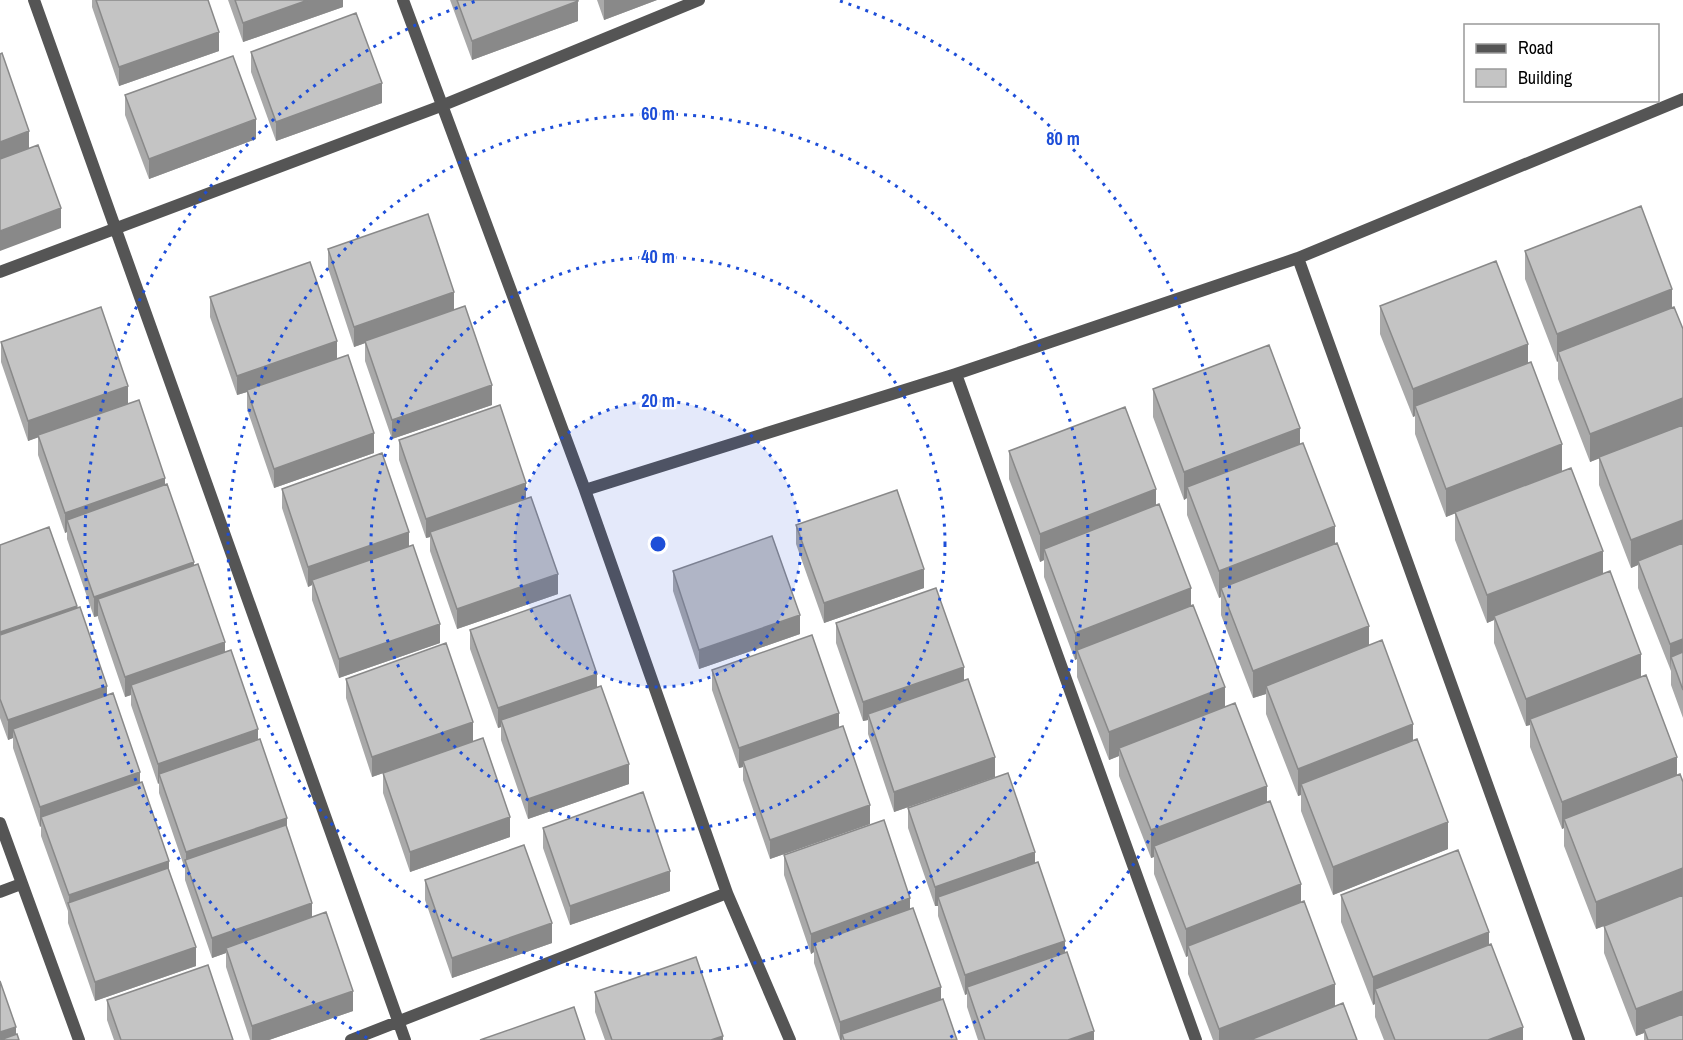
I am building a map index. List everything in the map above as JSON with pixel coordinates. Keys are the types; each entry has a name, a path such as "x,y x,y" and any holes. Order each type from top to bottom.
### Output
{"street":[{"path":"34,0 405,1040"},
{"path":"403,0 585,490 727,893 790,1040"},
{"path":"0,272 441,106 699,0"},
{"path":"585,490 956,374 1298,258 1683,99"},
{"path":"1298,258 1579,1040"},
{"path":"956,374 1196,1040"},
{"path":"0,823 79,1040"},
{"path":"0,892 21,884"},
{"path":"351,1040 727,893"}],"building":[{"path":"96,0 208,0 219,32 119,67"},
{"path":"235,0 308,0 243,23"},
{"path":"457,0 578,0 578,1 472,41"},
{"path":"356,13 382,83 276,122 251,52"},
{"path":"2,53 29,131 0,142 0,54"},
{"path":"233,56 256,119 149,159 125,95"},
{"path":"38,145 61,208 0,231 0,159"},
{"path":"1641,206 1672,289 1557,334 1525,251"},
{"path":"428,214 454,292 354,327 328,249"},
{"path":"1496,261 1528,344 1413,389 1380,306"},
{"path":"310,262 337,341 237,376 210,297"},
{"path":"465,306 492,385 392,420 365,341"},
{"path":"101,307 128,386 28,421 1,342"},
{"path":"1674,307 1683,329 1683,398 1590,434 1558,352"},
{"path":"1269,345 1300,428 1184,472 1153,389"},
{"path":"348,355 374,433 274,469 247,390"},
{"path":"1531,362 1562,444 1446,489 1415,406"},
{"path":"139,400 165,478 65,513 38,435"},
{"path":"500,405 526,483 426,519 399,440"},
{"path":"1125,407 1156,489 1040,534 1009,451"},
{"path":"1683,425 1683,520 1631,540 1599,457"},
{"path":"1303,443 1335,526 1219,571 1187,487"},
{"path":"382,453 409,532 308,567 282,489"},
{"path":"1571,468 1603,551 1487,595 1455,512"},
{"path":"167,484 194,562 94,597 67,520"},
{"path":"897,490 924,569 824,603 796,525"},
{"path":"531,497 558,574 457,609 430,532"},
{"path":"1159,504 1191,588 1075,633 1044,549"},
{"path":"49,527 77,606 0,632 0,545"},
{"path":"772,536 800,615 699,650 673,571"},
{"path":"1337,543 1369,626 1253,671 1221,588"},
{"path":"1683,543 1683,639 1670,644 1638,561"},
{"path":"413,545 440,624 339,659 312,580"},
{"path":"198,564 225,642 125,677 98,599"},
{"path":"1610,571 1641,654 1526,699 1494,616"},
{"path":"936,588 964,667 863,702 836,623"},
{"path":"570,595 597,674 498,708 470,630"},
{"path":"1193,605 1225,687 1109,732 1077,650"},
{"path":"80,607 107,686 8,720 0,699 0,635"},
{"path":"812,635 839,713 739,748 712,670"},
{"path":"1382,640 1413,724 1298,769 1266,686"},
{"path":"446,643 473,722 372,757 346,679"},
{"path":"231,650 258,729 158,764 131,685"},
{"path":"1683,652 1683,690 1671,657"},
{"path":"1646,675 1677,757 1562,802 1530,719"},
{"path":"968,679 995,757 894,792 868,714"},
{"path":"601,686 629,764 528,799 501,720"},
{"path":"113,693 140,772 40,807 13,729"},
{"path":"1235,703 1267,786 1151,830 1119,748"},
{"path":"843,726 870,805 770,840 743,761"},
{"path":"483,738 510,817 410,852 383,773"},
{"path":"260,739 287,818 186,852 159,774"},
{"path":"1417,739 1448,822 1333,867 1301,784"},
{"path":"1008,773 1035,852 935,887 908,808"},
{"path":"1680,774 1683,782 1683,868 1596,902 1564,819"},
{"path":"142,782 169,861 69,895 41,817"},
{"path":"643,792 670,871 570,906 543,828"},
{"path":"1270,801 1301,884 1186,929 1154,846"},
{"path":"884,820 910,898 811,934 784,855"},
{"path":"286,825 312,903 212,938 185,860"},
{"path":"524,845 552,923 452,958 425,880"},
{"path":"1458,850 1489,932 1373,977 1341,895"},
{"path":"1038,862 1065,941 965,975 938,897"},
{"path":"168,868 196,947 95,982 68,903"},
{"path":"1683,895 1683,991 1636,1009 1604,926"},
{"path":"1304,901 1335,984 1219,1029 1188,946"},
{"path":"913,908 941,987 840,1022 814,943"},
{"path":"326,912 353,991 252,1026 226,948"},
{"path":"1491,944 1523,1027 1488,1040 1395,1040 1375,989"},
{"path":"1067,952 1094,1031 1068,1040 985,1040 967,987"},
{"path":"696,957 723,1036 711,1040 612,1040 595,992"},
{"path":"208,965 233,1040 121,1040 107,1000"},
{"path":"0,981 16,1027 0,1032"},
{"path":"943,999 957,1040 844,1040 842,1034"},
{"path":"1343,1003 1357,1040 1250,1040"},
{"path":"574,1007 585,1040 480,1040"},
{"path":"1683,1014 1683,1040 1648,1040 1644,1029"},
{"path":"17,1034 19,1040 0,1040"}]}
